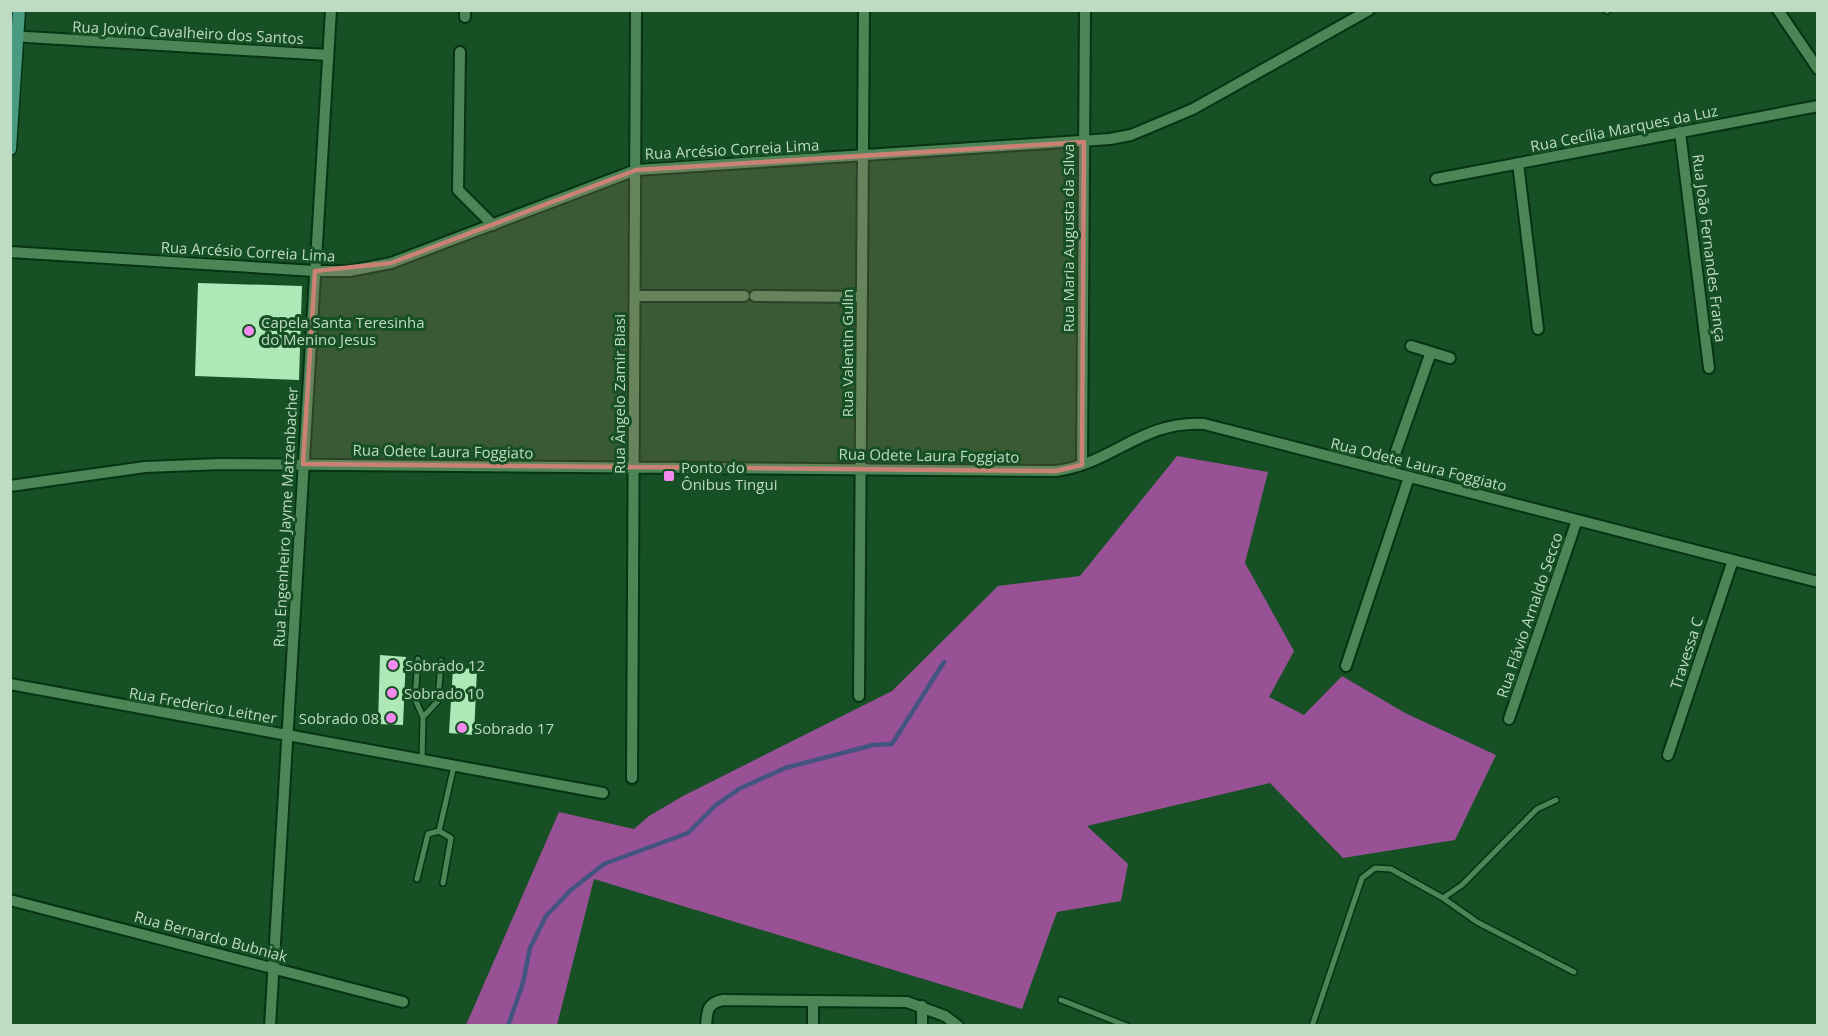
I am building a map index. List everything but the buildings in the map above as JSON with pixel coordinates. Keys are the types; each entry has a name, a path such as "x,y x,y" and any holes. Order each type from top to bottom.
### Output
{"street":[{"path":"10,149 14,37 19,10"},
{"name":"Rua Engenheiro Jayme Matzenbacher","path":"270,1026 331,10"},
{"name":"Rua Ângelo Zamir Biasi","path":"632,778 636,10"},
{"name":"Rua Valentin Gulin","path":"859,696 864,10"},
{"name":"Rua Maria Augusta da Silva","path":"1082,465 1085,10"},
{"name":"Rua Arcésio Correia Lima","path":"10,252 315,271 349,271 391,263 636,170 1084,142 1131,135 1182,114 1370,10"},
{"path":"1778,10 1818,69"},
{"name":"Rua Jovino Cavalheiro dos Santos","path":"14,37 328,55"},
{"path":"460,51 458,190 493,225"},
{"name":"Rua Cecília Marques da Luz","path":"1436,179 1818,106"},
{"name":"Rua João Fernandes França","path":"1680,132 1709,368"},
{"path":"1518,163 1538,328"},
{"path":"635,296 862,297"},
{"path":"1412,346 1450,358"},
{"path":"1389,471 1431,352"},
{"name":"Rua Odete Laura Foggiato","path":"10,486 145,467 221,464 1056,471 1082,465 1139,436 1182,422 1204,424 1818,582"},
{"path":"1346,666 1409,477"},
{"name":"Rua Flávio Arnaldo Secco","path":"1509,720 1577,520"},
{"name":"Travessa C","path":"1668,755 1733,560"},
{"name":"Rua Frederico Leitner","path":"10,684 603,793"},
{"name":"Rua Bernardo Bubniak","path":"10,900 403,1002"},
{"path":"813,1001 813,1026"},
{"path":"706,1026 706,1011 715,1002 888,1001 922,1006 958,1026"},
{"path":"922,1006 922,1026"}],"lane":[{"path":"418,658 416,699 423,717 422,760"},
{"path":"423,717 438,701 441,661"},
{"path":"439,831 454,766"},
{"path":"1443,898 1462,885 1537,809 1556,801"},
{"path":"417,879 428,834 439,831 451,838 443,883"},
{"path":"1312,1026 1362,878 1375,868 1391,869 1443,898 1477,922 1574,972"},
{"path":"1061,1000 1127,1026"}],"highlighted area":[{"path":"1084,142 1082,465 1056,471 303,464 315,271 391,263 636,170"}],"shaded area":[{"path":"1177,456 1268,472 1245,563 1294,651 1269,697 1304,715 1342,676 1405,713 1496,755 1455,840 1343,858 1270,783 1087,826 1128,864 1121,901 1057,912 1022,1009 594,879 557,1025 466,1025 559,812 634,829 649,816 683,796 892,691 998,586 1080,576"}],"waterway":[{"path":"508,1026 523,983 530,948 546,916 571,890 604,864 688,833 716,805 739,789 785,768 873,745 892,744 944,662"}],"place":[{"name":"Capela Santa Teresinha do Menino Jesus","path":"249,331"},
{"name":"Ponto do Ônibus Tingui","path":"669,476"},
{"name":"Sobrado 12","path":"393,665"},
{"name":"Sobrado 10","path":"392,693"},
{"name":"Sobrado 08","path":"391,718"},
{"name":"Sobrado 17","path":"462,728"}]}
